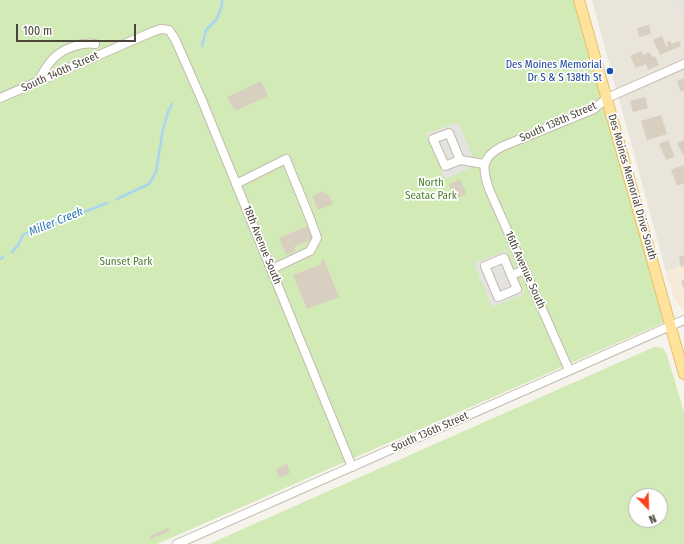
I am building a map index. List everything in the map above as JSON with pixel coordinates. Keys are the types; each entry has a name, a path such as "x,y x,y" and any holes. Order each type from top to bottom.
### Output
{"main road":[{"name":"Des Moines Memorial Drive South","path":"579,0 684,374"}],"street":[{"name":"South 140th Street","path":"0,98 152,32 165,29"},
{"name":"18th Avenue South","path":"165,29 169,30 175,39 272,269 352,467"},
{"path":"41,76 57,55 88,43 95,44"},
{"name":"South 138th Street","path":"484,166 490,154 496,150 594,109 607,98 684,64"},
{"path":"236,184 286,159 298,191 311,219 317,238 310,251 272,269"},
{"path":"460,160 484,166"},
{"name":"16th Avenue South","path":"484,166 489,189 569,370"},
{"path":"504,258 511,276 517,289 498,297 485,266 504,258"},
{"path":"511,276 525,270"},
{"name":"South 136th Street","path":"177,544 684,320"}],"shaded area":[{"path":"592,0 676,0 684,18 684,264 666,272"},
{"path":"676,0 684,0 684,18"},
{"path":"458,122 473,157 470,168 445,179 426,134"},
{"path":"506,250 524,294 492,307 474,263"},
{"path":"684,264 684,308 680,307 675,300 666,272"}],"green space":[{"name":"North Seatac Park","path":"0,0 574,0 665,322 157,544 0,544","holes":["157,29 154,36 14,96"]},
{"path":"654,347 663,348 667,355 684,412 684,544 209,544"}],"building":[{"path":"649,25 651,34 639,37 637,28"},
{"path":"662,36 666,47 668,46 667,42 670,41 672,44 679,41 681,46 660,55 653,40"},
{"path":"642,51 643,55 650,52 652,57 655,56 659,65 648,70 646,64 636,68 630,56"},
{"path":"684,78 684,90 681,92 677,81"},
{"path":"261,81 268,96 235,111 227,97"},
{"path":"645,97 648,108 633,112 630,101"},
{"path":"661,115 667,134 647,140 641,121"},
{"path":"668,140 675,157 666,160 659,144"},
{"path":"684,140 684,154 683,155 677,143"},
{"path":"684,165 684,183 677,186 671,170"},
{"path":"460,179 467,194 455,199 449,184"},
{"path":"324,191 325,195 328,194 333,204 318,210 312,196"},
{"path":"307,226 313,239 294,247 296,251 286,255 279,238"},
{"path":"684,255 684,266 681,267 679,257"},
{"path":"324,260 339,297 307,309 293,275 322,264 321,261"},
{"path":"684,280 684,289 681,281"},
{"path":"287,464 290,473 279,478 276,469"},
{"path":"168,528 170,531 151,539 150,536"}],"waterway":[{"name":"Miller Creek","path":"202,46 206,30 217,19 222,5 222,0"},
{"name":"Miller Creek","path":"117,199 149,184 156,172 163,129 172,104"},
{"name":"Miller Creek","path":"12,252 18,245 23,235 38,227 66,219 107,203"}],"place":[{"name":"Des Moines Memorial Dr S & S 138th St","path":"610,71"}],"park label":[{"name":"Sunset Park","path":"126,262"}]}
